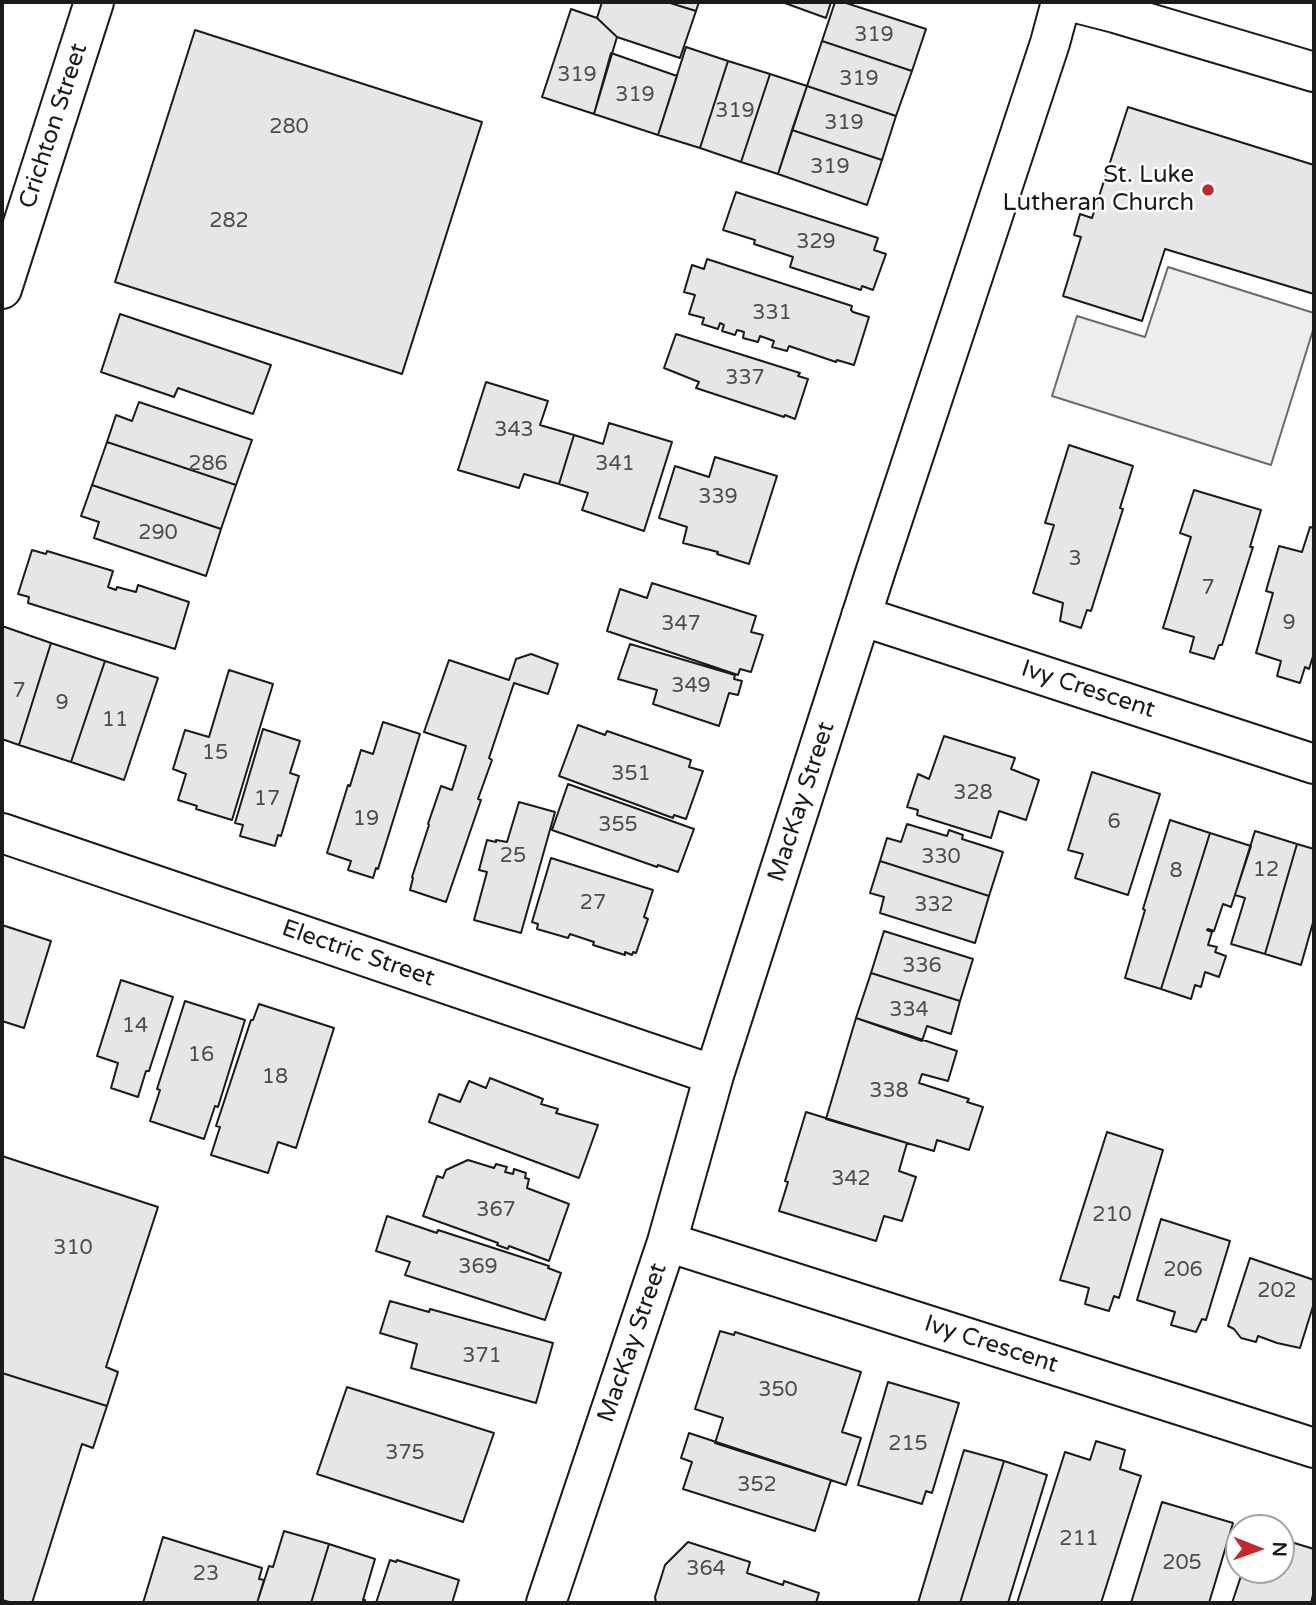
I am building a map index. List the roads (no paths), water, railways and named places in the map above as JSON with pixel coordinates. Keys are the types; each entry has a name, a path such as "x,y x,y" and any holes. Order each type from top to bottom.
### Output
{"street":[{"name":"Crichton Street","path":"2,289 94,2"},
{"name":"MacKay Street","path":"546,1603 667,1242 714,1075 861,616 1050,43 1061,2"},
{"path":"1072,2 1314,72"},
{"name":"Ivy Crescent","path":"861,616 1314,764"},
{"name":"Electric Street","path":"2,833 714,1075"},
{"name":"Ivy Crescent","path":"667,1242 1314,1448"}],"place":[{"name":"St. Luke Lutheran Church","path":"1208,190"}]}
